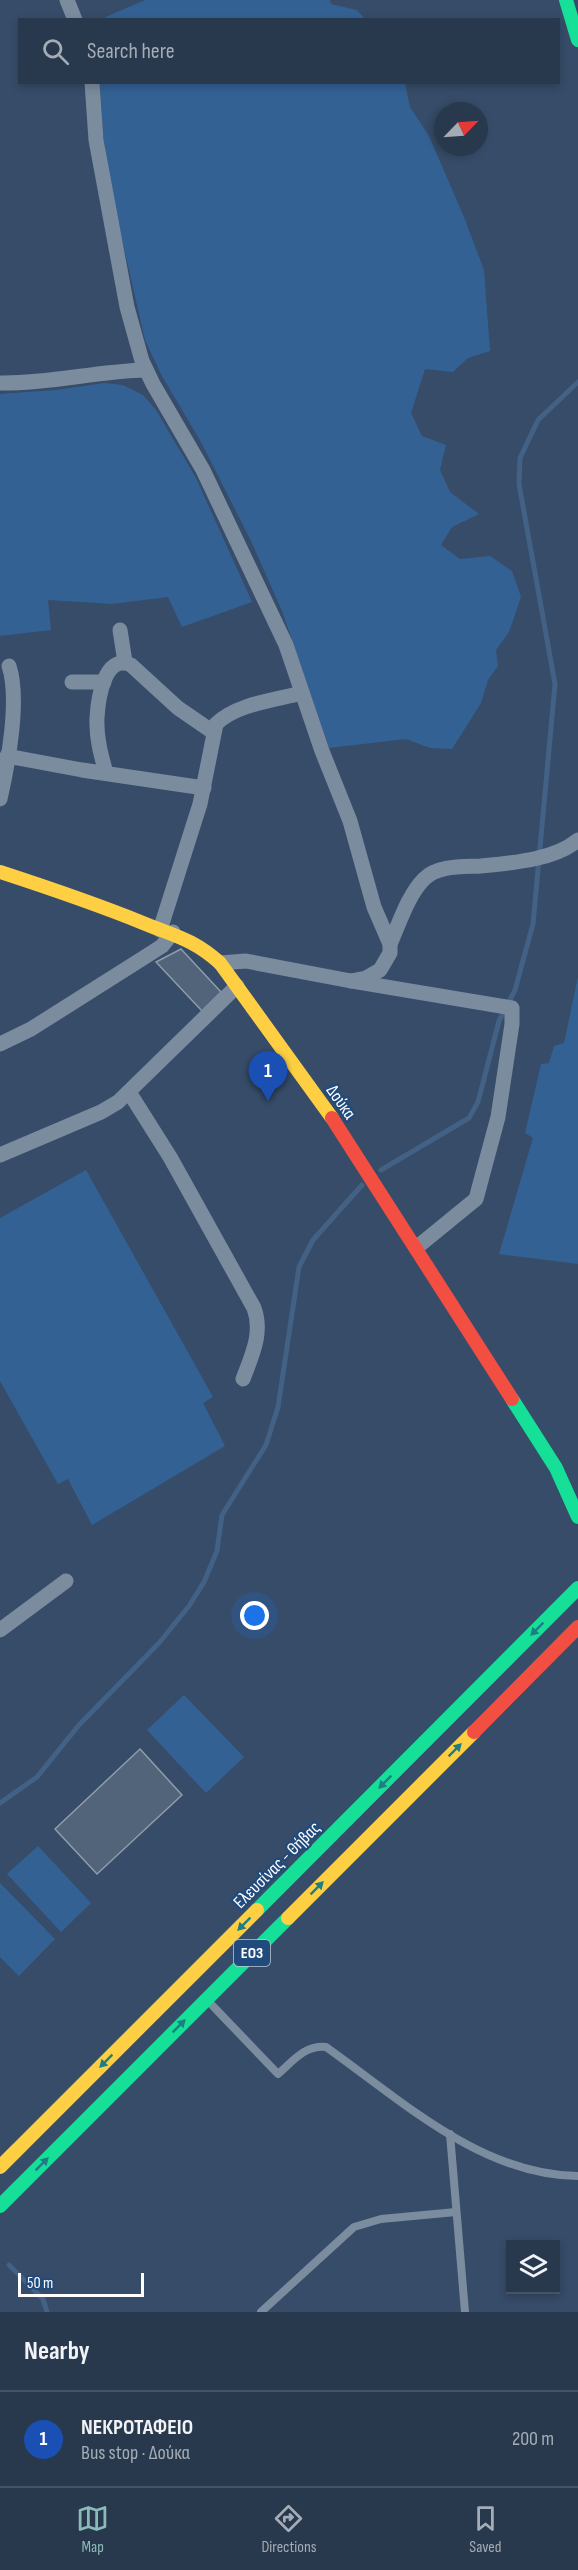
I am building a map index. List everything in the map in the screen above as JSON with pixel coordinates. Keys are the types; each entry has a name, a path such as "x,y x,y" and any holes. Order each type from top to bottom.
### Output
{"main road":[{"path":"566,0 578,40"},
{"name":"Δούκα","path":"0,872 81,898 167,931 194,943 220,963 335,1123 416,1248 555,1468 578,1517"},
{"name":"Δούκα","path":"555,1468 578,1490"},
{"name":"Ελευσίνας - Θήβας","path":"0,2166 578,1588"},
{"name":"ΕΟ3","path":"0,2206 578,1627"},
{"name":"ΕΟ3","path":"537,1668 578,1641"}],"street":[{"path":"67,0 74,18"},
{"path":"93,84 96,140 133,335 146,370 222,508 286,645 350,821 374,907 390,944 390,953 381,970 366,978 351,981"},
{"path":"0,383 31,383 96,373 146,370"},
{"path":"120,630 125,663"},
{"path":"106,773 100,752 97,719 108,670 115,665 125,663 144,676 178,708 213,732"},
{"path":"0,799 5,745 14,702 14,679 9,666"},
{"path":"72,682 104,682"},
{"path":"0,1044 31,1029 162,946 204,788 216,724 224,716 302,693"},
{"path":"5,745 106,773 204,788"},
{"path":"390,944 417,888 425,878 433,873 453,867 505,863 539,857 560,851 578,840"},
{"path":"220,963 246,961 512,1008 512,1024 498,1117 476,1199 416,1248"},
{"path":"0,1155 118,1102 237,986"},
{"path":"129,1092 170,1157 254,1308 259,1322 258,1334 243,1379"},
{"path":"0,1630 66,1581"}],"lane":[{"path":"206,2000 278,2074 305,2050 314,2046 326,2047 398,2100 450,2134 510,2163 538,2171 578,2176"},
{"path":"450,2134 465,2312"},
{"path":"261,2312 354,2227 381,2219 456,2212"}],"shaded area":[{"path":"145,0 330,0 331,4 357,10 364,18 103,18"},
{"path":"100,84 405,84 410,107 429,136 434,148 434,156 438,156 484,270 490,351 468,358 453,372 425,369 411,413 422,436 446,445 440,470 450,492 479,514 452,527 441,545 460,559 490,556 512,571 521,597 509,632 496,650 498,666 488,680 481,703 452,749 430,748 406,739 329,748 282,611 251,541 201,442 162,376 145,340 111,191 103,134"},
{"path":"104,383 123,385 143,395 156,410 196,478 252,602 182,627 168,597 112,604 48,600 51,630 0,636 0,394 56,390"},
{"path":"578,977 578,1264 499,1254 533,1138 525,1133 541,1064 549,1063 554,1046 564,1043"},
{"path":"86,1170 213,1397 203,1403 225,1446 92,1525 68,1479 58,1484 0,1381 0,1218"},
{"path":"184,1695 244,1757 206,1793 147,1730"},
{"path":"38,1846 91,1903 61,1932 7,1874"},
{"path":"0,1883 55,1939 19,1976 0,1957"}],"building":[{"path":"181,949 221,992 202,1011 156,962"},
{"path":"140,1749 182,1795 97,1874 55,1829"}],"waterway":[{"path":"381,1170 469,1118 478,1102 499,1021 515,990 533,924 555,684 519,484 520,458 538,420 578,382"},
{"path":"0,1803 37,1777 79,1725 159,1643 189,1606 204,1582 217,1551 222,1515 266,1445 278,1407 299,1267 313,1240 362,1185"},
{"path":"9,2265 43,2299 47,2312"}],"traffic: fast":[{"path":"566,0 578,40"},
{"path":"512,1399 556,1468 578,1517"},
{"path":"257,1910 578,1588"},
{"path":"0,2206 288,1918"}],"traffic: slow":[{"path":"0,872 174,935 210,955 220,963 332,1118"},
{"path":"288,1918 474,1732"},
{"path":"0,2167 257,1910"}],"traffic: jam":[{"path":"332,1118 512,1399"},
{"path":"474,1732 578,1627"}],"place":[{"name":"ΝΕΚΡΟΤΑΦΕΙΟ","path":"268,1101"}]}
